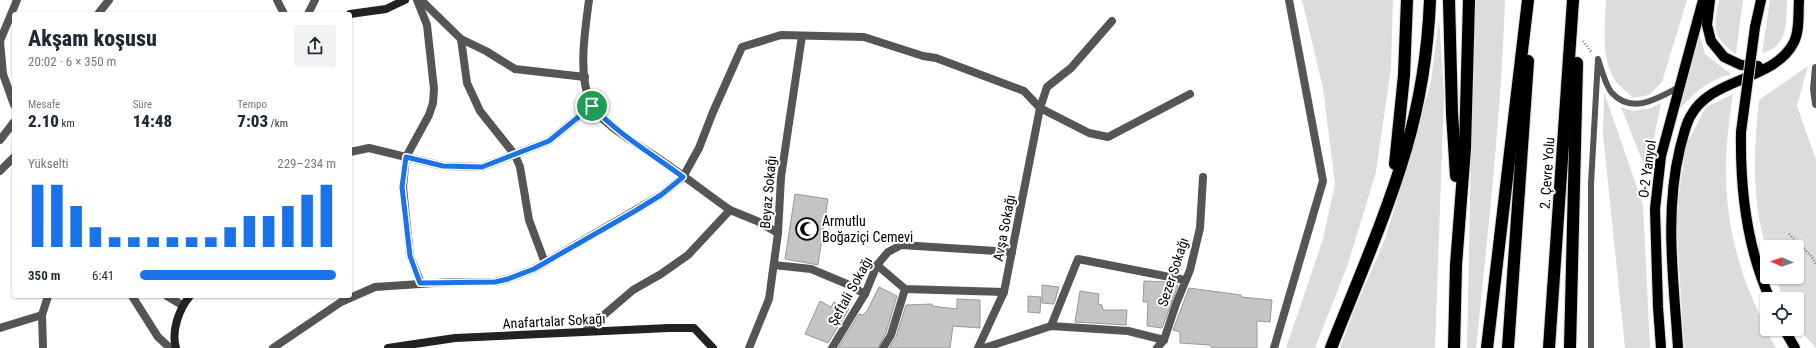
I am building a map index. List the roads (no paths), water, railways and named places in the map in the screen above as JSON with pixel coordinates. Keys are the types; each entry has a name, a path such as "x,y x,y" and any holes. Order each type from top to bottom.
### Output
{"highway":[{"path":"1392,191 1404,75 1407,0"},
{"path":"1333,345 1382,220 1406,148 1421,85 1428,36 1430,0"},
{"path":"1449,0 1452,113 1459,225"},
{"path":"1454,348 1456,265 1465,148 1469,0"},
{"path":"1487,348 1528,0"},
{"name":"2. Çevre Yolu","path":"1508,348 1532,0"},
{"name":"2. Çevre Yolu","path":"1549,348 1573,0"},
{"path":"1570,348 1578,0"},
{"path":"1445,348 1456,265"}],"main road":[{"path":"352,14 386,9 405,0"},
{"name":"O-2 Yanyol","path":"1661,348 1658,307 1655,208 1661,156 1704,0"},
{"path":"1710,0 1707,25 1711,41 1724,57 1741,65 1768,67"},
{"path":"1754,0 1754,27 1741,132 1740,165 1749,235 1761,279 1767,292"},
{"path":"1754,27 1761,0"},
{"path":"1678,348 1671,214 1674,172 1683,136 1690,116 1705,98 1723,87 1768,67 1784,56 1794,41 1798,24 1799,0"},
{"path":"176,348 173,339 182,305 188,298"},
{"name":"Anafartalar Sokağı","path":"388,348 455,338 669,328 694,328 713,348"},
{"path":"1788,336 1795,348"}],"street":[{"path":"12,12 17,0"},
{"path":"100,12 109,0"},
{"path":"277,0 283,12"},
{"path":"309,12 315,0"},
{"path":"417,0 427,25 434,89 433,103 429,115 406,157 402,187 410,256 420,283"},
{"path":"421,0 461,39 486,51 515,69 585,77"},
{"path":"589,0 585,32 585,85 592,106 628,139 658,158 730,210 757,221 778,232"},
{"path":"1274,348 1324,181 1289,0"},
{"path":"12,12 0,41 3,74 12,99"},
{"name":"Avşa Sokağı","path":"978,348 1004,292 1040,108 1047,87 1071,68 1112,20"},
{"path":"352,297 375,287 420,283 495,282 508,279 545,262 642,207 661,195 683,177 700,148 713,112 742,47 782,35 864,37 923,56 936,58 1024,91 1040,108 1088,132 1108,136 1190,94"},
{"name":"Beyaz Sokağı","path":"749,348 768,299 774,265 778,232 781,177 802,36"},
{"path":"461,39 467,83 480,111 515,155 520,167 529,220 545,262"},
{"path":"1816,68 1814,89 1816,104"},
{"path":"352,152 369,148 443,166 482,167 549,141 592,106"},
{"path":"0,140 12,125"},
{"path":"0,171 12,159"},
{"name":"Sezer Sokağı","path":"1157,348 1164,340 1185,280 1190,270 1200,228 1203,177"},
{"path":"584,332 632,290 661,274 688,255 730,210"},
{"name":"Şeftali Sokağı","path":"832,348 865,294 877,266 888,252 901,245 1012,252"},
{"path":"1051,326 1078,259 1185,280"},
{"path":"774,265 811,269 847,284 865,294"},
{"path":"877,266 905,290 1004,292"},
{"path":"883,348 891,335 905,290"},
{"path":"43,348 42,315 47,298"},
{"path":"133,298 158,337 170,348"},
{"path":"170,298 182,305"},
{"path":"273,348 341,302 350,298"},
{"path":"0,328 42,315"},
{"path":"984,348 994,347 1051,326 1128,331 1164,340"}],"lane":[{"path":"1591,348 1591,184 1598,59 1612,93 1625,103 1641,104 1656,99 1679,87"}],"place":[{"name":"Armutlu Boğaziçi Cemevi","path":"807,229"}]}
